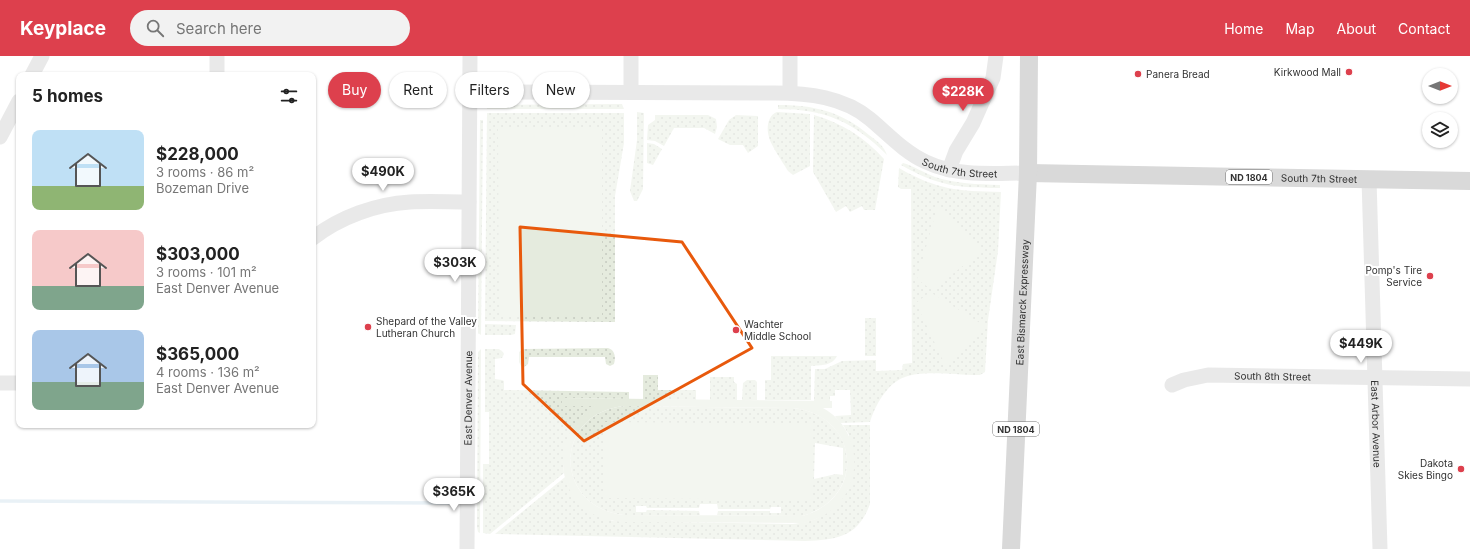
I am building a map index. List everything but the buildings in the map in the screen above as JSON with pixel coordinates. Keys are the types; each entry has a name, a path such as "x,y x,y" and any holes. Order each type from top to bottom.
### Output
{"main road":[{"name":"East Bismarck Expressway","path":"1010,549 1028,173 1029,56"},
{"name":"South 7th Street","path":"1028,173 1470,181"}],"street":[{"path":"34,72 42,56"},
{"path":"217,56 217,72"},
{"name":"East Denver Avenue","path":"470,56 470,72"},
{"path":"631,56 631,92"},
{"path":"790,56 790,93"},
{"path":"949,170 956,151 973,123 993,78 996,56"},
{"name":"South 7th Street","path":"524,92 811,94 844,103 858,110 901,147 926,162 949,170 982,174 1028,173"},
{"path":"0,137 16,107"},
{"name":"East Denver Avenue","path":"467,549 470,108"},
{"name":"East Arbor Avenue","path":"1369,179 1380,549"},
{"path":"316,236 340,221 361,212 383,206 409,202 469,202"},
{"name":"South 8th Street","path":"1172,385 1184,380 1208,375 1470,379"},
{"path":"0,383 16,383"}],"highlighted area":[{"path":"520,227 682,242 752,348 584,441 523,384"}],"shaded area":[{"path":"590,104 622,104 624,109 487,109 524,108 524,105 532,105 532,108 590,108"},
{"path":"778,105 815,108 848,120 882,146 887,155 863,134 838,120 810,112 778,109"},
{"path":"637,112 644,113 643,189 637,201 634,201 630,191 637,140"},
{"path":"777,112 810,114 810,166 793,175 788,171 774,149 769,137 768,122"},
{"path":"487,113 624,113 624,143 615,196 615,322 485,321"},
{"path":"655,115 708,115 716,119 717,127 715,134 704,128 674,128 664,146 655,141 647,140 648,125 655,120"},
{"path":"736,115 758,116 758,146 748,153 743,145 730,145 718,139 729,120"},
{"path":"814,115 834,122 852,132 869,144 884,159 875,210 864,210 862,206 850,212 846,206 836,212 813,172"},
{"path":"480,120 483,120 481,335 478,333"},
{"path":"498,127 602,127 602,316 499,316"},
{"path":"647,143 654,144 662,149 653,165 647,163"},
{"path":"903,163 943,179 967,183 1000,185 1000,188 960,186 938,182 901,165"},
{"path":"899,168 925,181 948,188 1001,192 998,251 988,320 985,372 980,375 930,373 905,377 893,384 887,390 875,409 870,422 840,423 835,416 851,415 850,390 835,390 835,396 830,396 830,401 814,401 815,369 825,369 842,361 876,360 876,371 902,370 903,364 912,363 911,189 901,189 898,187"},
{"path":"938,205 982,251 932,290 917,279"},
{"path":"930,292 985,326 946,367 916,303"},
{"path":"865,318 876,318 876,356 865,356"},
{"path":"485,324 516,325 515,334 485,335"},
{"path":"608,348 614,352 615,356 614,364 610,366 606,364 605,357 529,357 528,364 524,367 521,366 519,362 519,352 524,349"},
{"path":"481,349 480,533 478,532 477,527 478,352"},
{"path":"485,349 499,349 504,354 502,358 495,359 495,379 504,381 504,390 629,392 629,399 562,398 562,406 596,406 583,415 563,466 564,473 490,534 483,533 483,464 489,464 489,412 485,412"},
{"path":"771,356 837,356 832,362 811,366 811,400 765,400 765,380 771,380"},
{"path":"643,375 658,375 658,390 696,390 696,400 643,399"},
{"path":"710,377 734,377 734,382 737,384 737,400 710,400"},
{"path":"747,380 755,380 757,382 757,400 742,400 743,383"},
{"path":"562,398 832,401 832,408 823,408 835,417 845,428 851,441 854,455 854,470 851,484 844,497 834,508 812,521 804,523 623,522 599,517 591,513 578,502 569,489 564,474 563,459 566,443 572,429 582,416 595,406 562,406","holes":["625,406 793,408 815,414 832,425 842,441 847,458 845,476 837,493 823,507 802,516 624,515 600,508 584,495 574,479 570,460 574,441 584,424 601,412"]},
{"path":"625,406 793,408 815,414 832,425 842,441 847,458 845,476 837,493 823,506 802,516 624,515 600,508 584,495 574,479 570,460 574,441 584,424 601,412","holes":["815,443 843,448 843,475 836,474 814,479","700,504 717,504 718,509 770,509 771,507 781,507 781,513 770,513 770,511 718,511 717,515 700,515 699,511 647,510 646,512 636,512 636,506 646,506 647,508 699,508"]},
{"path":"605,422 813,424 812,500 604,498"},
{"path":"843,425 870,425 870,504 865,515 853,530 836,538 805,541 495,534 565,477 569,488 612,521 803,523 825,514 848,490 849,435"}],"waterway":[{"path":"0,501 450,503"}],"place":[{"name":"Kirkwood Mall","path":"1349,72"},
{"name":"Panera Bread","path":"1138,74"},
{"name":"Pomp's Tire Service","path":"1430,276"},
{"name":"Shepard of the Valley Lutheran Church","path":"368,327"},
{"name":"Wachter Middle School","path":"736,330"},
{"name":"Dakota Skies Bingo","path":"1461,469"}]}
